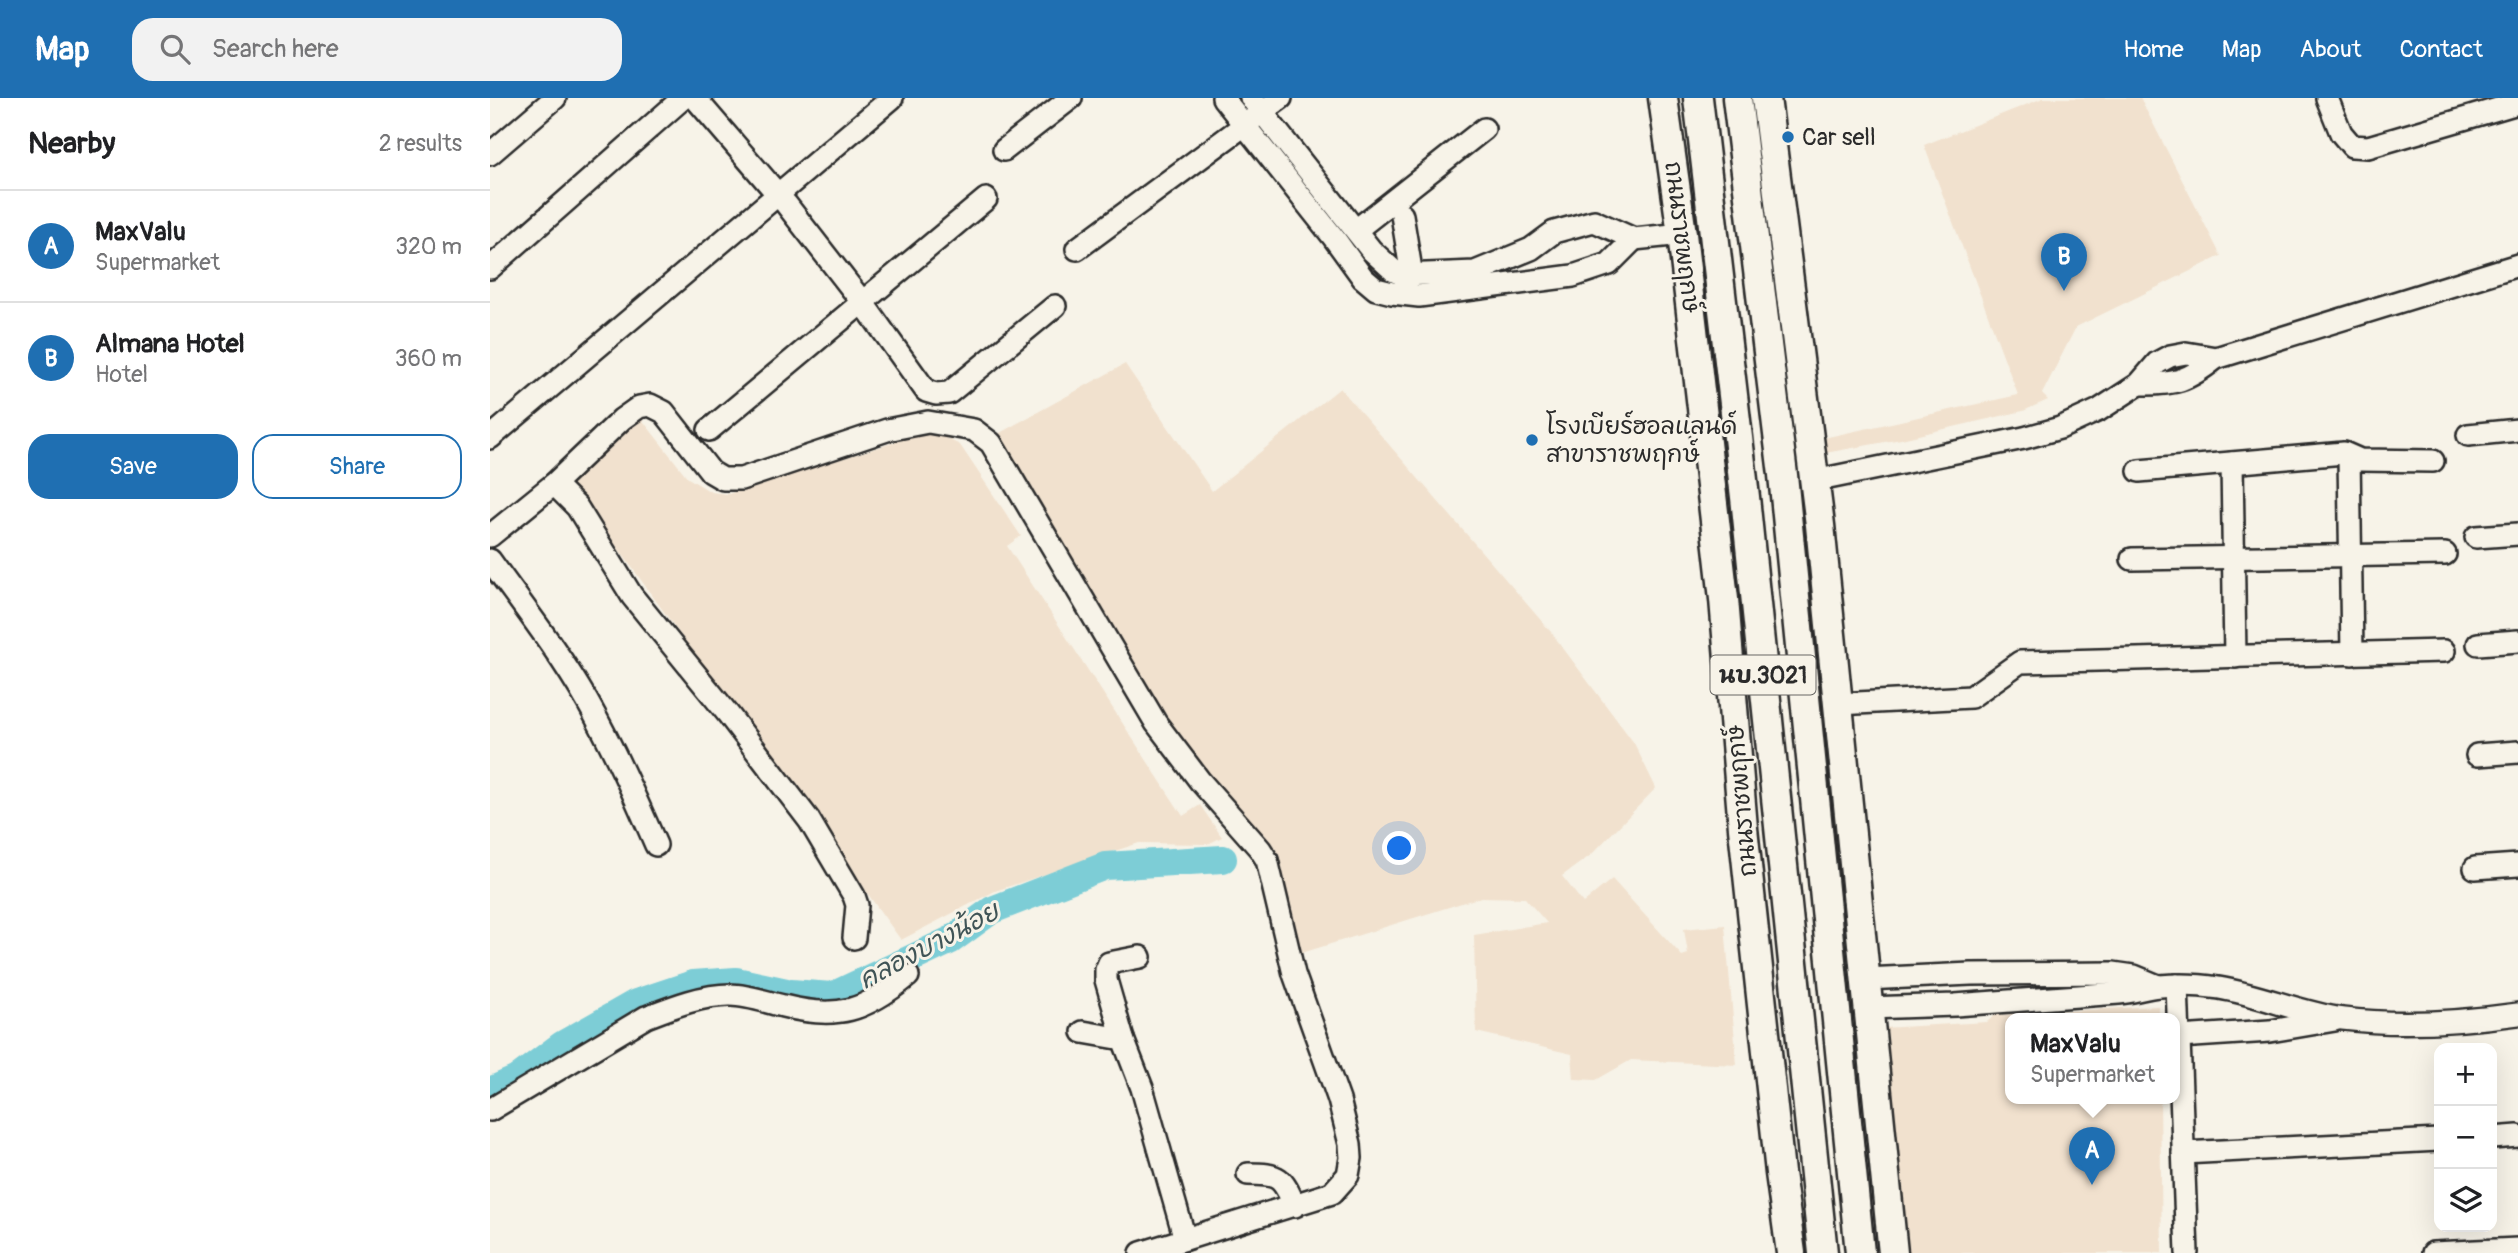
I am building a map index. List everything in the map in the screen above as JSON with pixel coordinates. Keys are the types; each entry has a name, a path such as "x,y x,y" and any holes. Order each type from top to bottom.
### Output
{"main road":[{"name":"ถนนราชพฤกษ์","path":"1663,98 1682,234 1724,598 1771,1093 1793,1253"},
{"name":"ถนนราชพฤกษ์","path":"1698,98 1740,447 1823,1253"},
{"name":"นบ.3021","path":"1737,98 1783,475 1860,1253"},
{"path":"1754,98 1773,161"},
{"name":"นบ.3021","path":"1766,98 1796,320 1865,979 1874,1007 1893,1253"},
{"path":"1793,1253 1797,1126 1804,1079"}],"street":[{"path":"490,154 555,98"},
{"path":"490,268 683,98"},
{"path":"695,98 778,195 863,303 926,391 936,394 949,393 1055,306"},
{"path":"490,438 892,98"},
{"path":"1004,150 1071,98"},
{"path":"1223,98 1363,278 1376,289 1419,296 1573,276 1609,264 1634,239"},
{"path":"1077,249 1245,126 1257,105 1281,98"},
{"path":"2327,98 2341,133 2352,146 2368,147 2518,103"},
{"path":"1257,105 1358,233 1394,271 1412,276 1475,272 1531,249 1554,232 1594,221 1634,239 1682,234"},
{"path":"1342,250 1358,233 1484,129"},
{"path":"709,430 986,199"},
{"path":"1402,215 1412,276"},
{"path":"1814,481 2024,438 2060,428 2099,410 2139,384 2179,382 2195,375 2216,358 2518,265"},
{"path":"490,536 554,484 622,419 639,407 650,405 664,412 699,460 710,472 723,479 741,479 887,430 928,422 974,430 991,443 1156,723 1179,755 1267,860 1294,974 1339,1100 1351,1158 1348,1175 1332,1193 1141,1253"},
{"path":"2468,435 2518,430"},
{"path":"2139,471 2344,453 2360,460 2433,461"},
{"path":"2349,456 2352,654"},
{"path":"2232,463 2235,657"},
{"path":"554,484 577,507 632,596 809,820 855,896 857,905 854,938"},
{"path":"2476,537 2518,534"},
{"path":"2132,559 2445,554"},
{"path":"490,560 587,702 629,784 656,845"},
{"path":"2478,644 2518,641"},
{"path":"1838,704 1971,697 2020,662 2444,651"},
{"path":"2477,755 2518,752"},
{"path":"2475,868 2518,865"},
{"path":"1140,957 1110,963 1106,970 1107,980 1123,1039 1142,1088 1185,1239"},
{"path":"1865,979 2113,973 2168,986"},
{"path":"1991,1001 1992,974"},
{"path":"490,1110 646,1017 660,1012 701,999 730,995 812,1013 832,1013 862,1006 883,996 908,976"},
{"path":"2168,986 2174,1013"},
{"path":"1874,1007 2137,992 2168,986 2221,988 2341,1018 2388,1022 2462,1020 2518,1014"},
{"path":"2180,1037 2305,1027 2341,1018"},
{"path":"1083,1032 1123,1039"},
{"path":"2180,1066 2187,1253"},
{"path":"2497,1138 2518,1136"},
{"path":"2183,1153 2434,1140"},
{"path":"1248,1174 1279,1177 1285,1182 1295,1206"},
{"path":"2433,1253 2518,1248"}],"shaded area":[{"path":"2043,98 2140,98 2221,256 2076,327 2042,394 2048,400 2023,411 1901,439 1820,454 1819,439 2018,395 1924,145"},
{"path":"1125,364 1212,491 1340,388 1551,632 1634,743 1656,788 1591,855 1562,876 1583,903 1612,879 1682,956 1688,954 1684,929 1725,925 1737,1065 1631,1060 1596,1080 1574,1079 1572,1054 1476,1032 1474,935 1547,923 1525,898 1481,897 1289,957 1268,857 1166,715 998,444 998,434"},
{"path":"640,417 688,478 711,492 728,494 931,431 960,445 1021,536 1007,546 1183,816 1200,805 1222,837 1208,844 1139,843 995,891 901,940 568,479"},
{"path":"2159,1006 2159,1013 2031,1013"},
{"path":"2005,1014 2005,1104 2160,1104 2162,1253 1902,1253 1882,1028 1987,1022 1995,1015"}],"waterway":[{"name":"คลองบางน้อย","path":"490,1091 517,1079 562,1045 636,1003 693,984 736,981 791,993 832,996 951,940 992,910 1105,866 1223,859"}],"place":[{"name":"Car sell","path":"1788,137"},
{"name":"Almana Hotel","path":"2064,291"},
{"name":"โรงเบียร์ฮอลแลนด์ สาขาราชพฤกษ์","path":"1532,440"},
{"name":"MaxValu","path":"2092,1185"}]}
